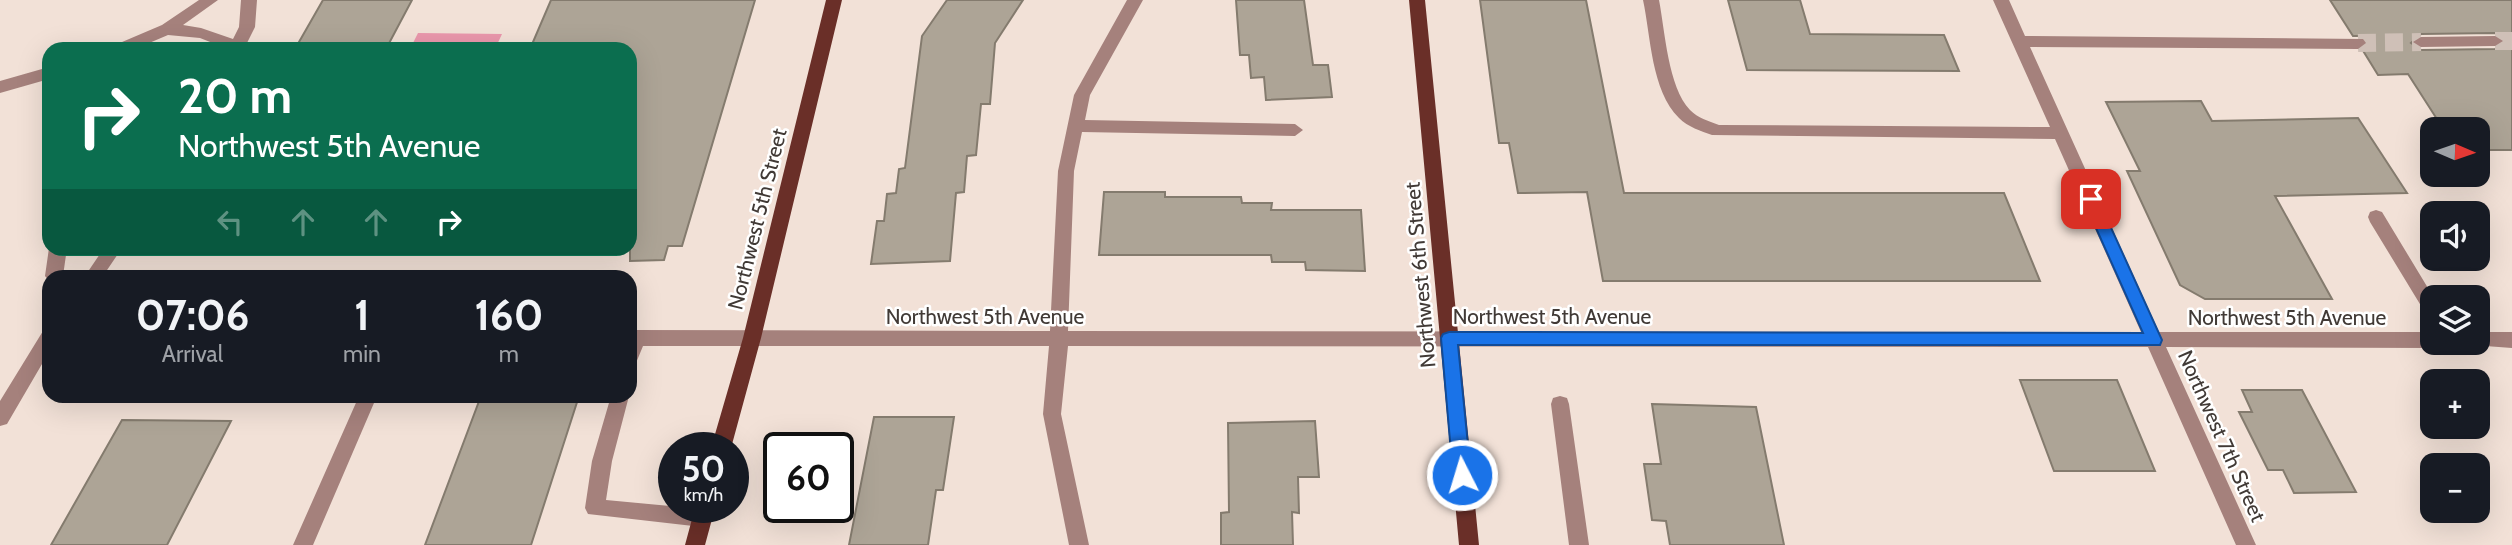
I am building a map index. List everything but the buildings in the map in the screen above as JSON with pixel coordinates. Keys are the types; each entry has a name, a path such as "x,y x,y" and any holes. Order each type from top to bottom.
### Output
{"main road":[{"name":"Northwest 5th Street","path":"726,432 752,338 834,0"},
{"name":"Northwest 6th Street","path":"1417,0 1469,545"},
{"path":"695,545 701,523"}],"street":[{"path":"136,42 167,29 210,0"},
{"path":"240,42 247,27 249,0"},
{"path":"1079,545 1052,414 1059,340 1066,171 1082,94 1135,0"},
{"path":"1651,0 1671,94 1682,111 1697,124 1718,131 2061,133"},
{"name":"Northwest 7th Street","path":"2001,0 2246,545"},
{"path":"167,29 201,33 224,42"},
{"path":"2021,41 2358,43"},
{"path":"2421,42 2495,41"},
{"path":"0,87 42,75"},
{"path":"1076,126 1295,130"},
{"path":"2376,217 2420,289"},
{"name":"Northwest 5th Avenue","path":"637,338 2420,340"},
{"path":"2490,340 2512,340"},
{"path":"0,418 9,386 42,342"},
{"path":"303,545 365,403"},
{"path":"618,403 602,461 595,508 658,511"},
{"path":"1560,404 1580,545"}],"shaded area":[{"path":"418,33 502,34 498,42 414,42"}],"tunnel":[{"path":"2495,41 2512,41"},
{"path":"2358,43 2421,42"}],"route":[{"path":"1462,475 1449,338 2154,340 2091,199"}]}
